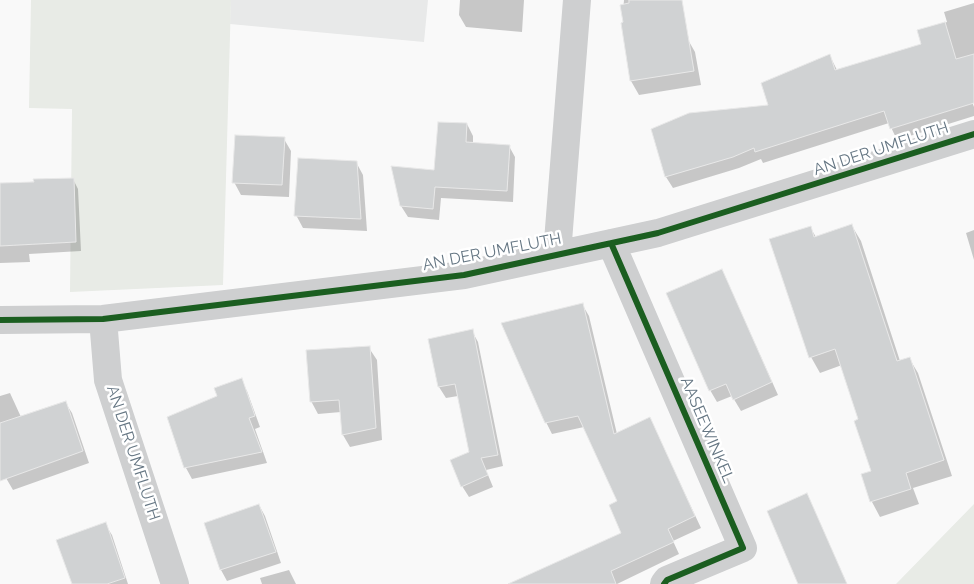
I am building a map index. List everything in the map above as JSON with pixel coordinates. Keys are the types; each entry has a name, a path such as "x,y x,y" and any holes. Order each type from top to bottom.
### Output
{"street":[{"name":"AN DER UMFLUTH","path":"557,254 576,0"},
{"name":"AN DER UMFLUTH","path":"0,320 102,319 464,275 668,230 974,134"},
{"name":"AASEEWINKEL","path":"611,243 743,548 667,580 664,584"},
{"name":"AN DER UMFLUTH","path":"102,319 108,380 175,584"}],"shaded area":[{"path":"31,0 231,0 223,285 70,292 72,109 29,108"},
{"path":"231,0 428,0 424,42 230,24"},
{"path":"974,504 974,584 896,584"}],"building":[{"path":"629,0 682,0 694,71 630,81 620,5 629,3"},
{"path":"945,22 956,59 974,54 974,103 890,129 884,111 755,152 754,148 733,157 665,177 651,129 689,113 768,105 761,83 830,54 835,70 921,44 917,30"},
{"path":"438,122 467,123 466,142 510,145 507,191 435,187 433,209 400,206 391,166 434,170"},
{"path":"235,135 285,137 282,185 232,183"},
{"path":"298,158 357,161 361,219 294,216"},
{"path":"74,178 76,242 0,246 0,183 34,182 33,179"},
{"path":"852,224 897,361 910,357 944,460 906,473 911,489 870,502 861,474 871,471 854,421 858,419 835,349 809,358 769,239 811,226 814,237"},
{"path":"722,269 772,382 733,400 726,384 709,391 666,293"},
{"path":"583,303 614,434 650,417 695,516 668,529 674,542 611,571 616,584 508,584 621,533 609,505 617,501 578,416 545,423 501,323"},
{"path":"473,329 498,455 481,458 488,475 461,487 450,460 469,452 455,384 438,387 428,339"},
{"path":"370,346 376,428 342,435 339,400 310,402 306,350"},
{"path":"242,378 255,416 249,418 262,452 184,468 167,417 217,396 214,388"},
{"path":"66,401 83,451 0,481 0,423"},
{"path":"807,493 847,584 798,584 767,511"},
{"path":"259,504 276,552 220,570 204,523"},
{"path":"106,522 125,578 107,584 72,584 56,540"}],"cycle path":[{"path":"0,320 103,319 464,275 658,233 974,134"},
{"path":"611,243 743,548 667,580 664,584"}]}
